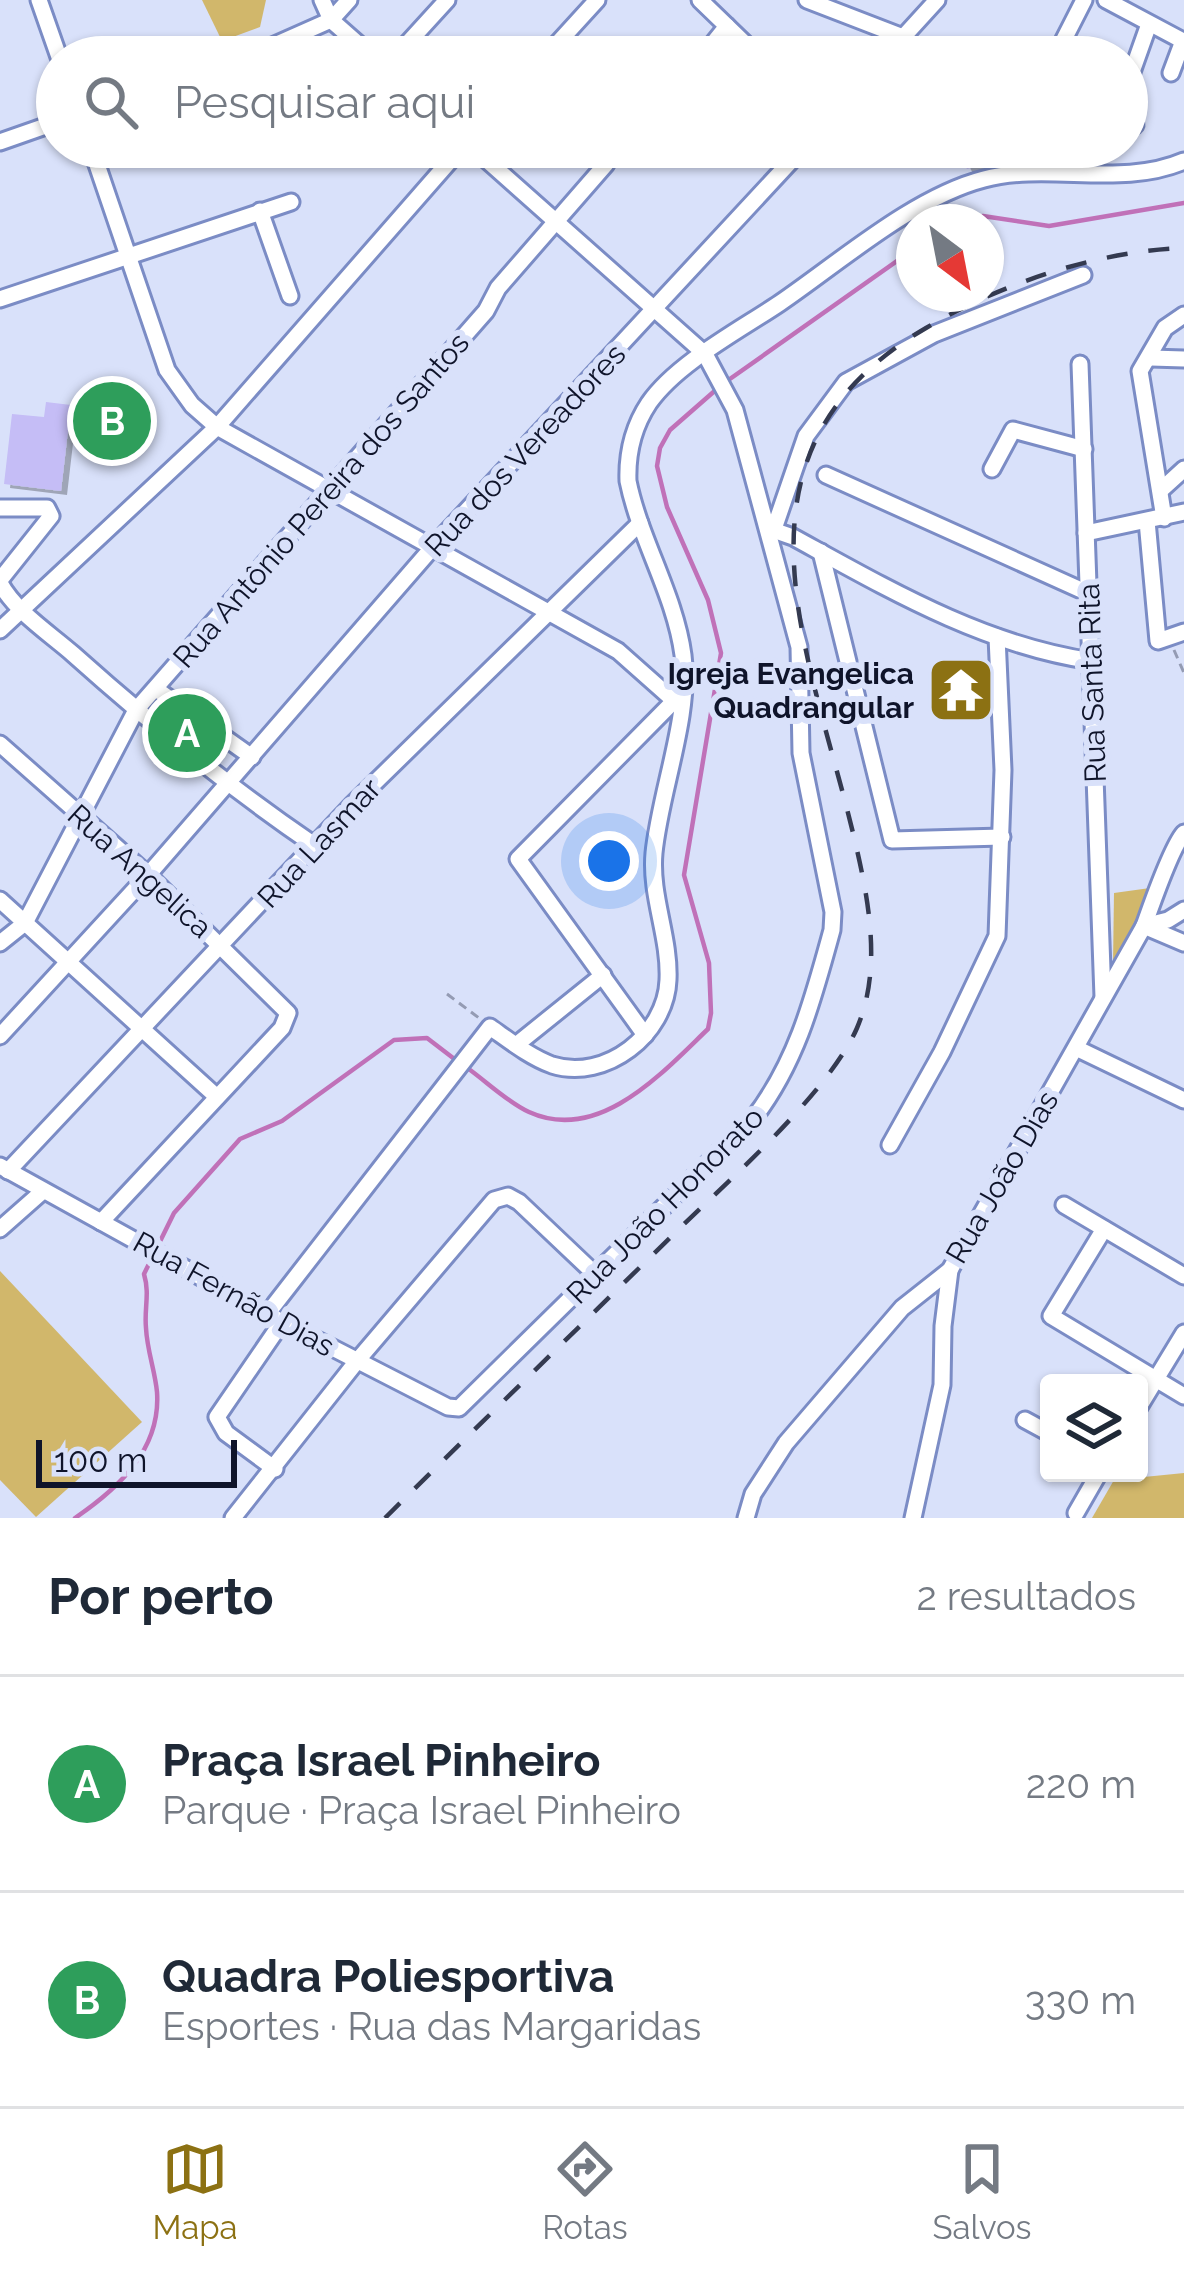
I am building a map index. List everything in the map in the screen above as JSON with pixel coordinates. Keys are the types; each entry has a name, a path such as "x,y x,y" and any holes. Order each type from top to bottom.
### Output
{"street":[{"path":"39,0 52,36"},
{"path":"322,0 331,20 349,36"},
{"path":"295,36 331,20 349,0"},
{"path":"414,36 447,0"},
{"path":"564,36 597,0"},
{"path":"700,0 738,36"},
{"path":"807,0 898,36"},
{"path":"905,36 937,0"},
{"path":"1066,36 1084,0"},
{"path":"1106,0 1183,41 1171,73"},
{"path":"1145,36 1149,24"},
{"path":"720,36 728,26"},
{"path":"0,142 36,129"},
{"path":"274,1469 226,1433 217,1417 275,1318 490,1027 550,1064 580,1068 620,1056 645,1035 668,990 653,860 682,650 640,524 627,458 657,393 900,221 960,186 1019,174 1143,172 1184,161"},
{"path":"98,168 167,370 192,405 217,427 631,660 676,704"},
{"path":"0,630 217,427 444,168"},
{"path":"496,168 707,358"},
{"name":"Rua Antônio Pereira dos Santos","path":"25,923 136,710 486,311 498,288 602,168"},
{"name":"Rua dos Vereadores","path":"0,1036 252,758 432,548 785,168"},
{"path":"0,299 291,202"},
{"path":"260,211 290,296"},
{"path":"1083,275 934,334 846,382 806,436 770,529 923,607 1052,655 1092,661"},
{"path":"1171,636 1156,519 1160,490 1140,371 1165,328 1184,315"},
{"name":"Rua João Honorato","path":"471,1401 769,1099 797,1049 832,930 830,889 800,742 799,647 735,410 707,358"},
{"path":"1151,358 1184,359"},
{"name":"Rua Santa Rita","path":"1080,364 1103,1001"},
{"path":"992,469 1012,430 1084,449"},
{"path":"1160,490 1184,469"},
{"path":"826,475 1090,594"},
{"path":"0,508 44,508 51,516 0,582 23,610 226,784 314,845"},
{"path":"1086,533 1184,512"},
{"name":"Rua Lasmar","path":"4,1169 223,946 314,845 640,524"},
{"path":"820,552 892,840 1002,837"},
{"path":"890,1145 991,956 1000,917 997,637"},
{"path":"156,689 252,758"},
{"path":"645,1035 518,859 676,704"},
{"name":"Rua Angelica","path":"0,744 148,875 288,1013 288,1021 217,1097"},
{"name":"Rua João Dias","path":"746,1518 753,1494 786,1444 902,1308 950,1270 1177,870 1174,844 1184,833"},
{"path":"0,900 217,1097 101,1222"},
{"path":"1144,926 1184,910"},
{"path":"0,943 25,923"},
{"path":"1144,926 1184,943"},
{"path":"516,1045 603,975"},
{"path":"1076,1048 1184,1100"},
{"name":"Rua Fernão Dias","path":"4,1169 275,1318 453,1409 471,1401"},
{"path":"0,1229 43,1191"},
{"path":"232,1518 494,1200 508,1196 519,1202 596,1275"},
{"path":"1064,1205 1184,1276"},
{"path":"1103,1229 1051,1316 1184,1396"},
{"path":"913,1518 942,1385 950,1270"},
{"path":"1148,1392 1184,1333"},
{"path":"1024,1420 1040,1428"},
{"path":"1076,1513 1094,1482"}],"path":[{"path":"1171,636 1184,673"},
{"path":"447,994 490,1027"}],"shaded area":[{"path":"202,0 266,0 260,27 220,36"},
{"path":"92,393 134,395 131,448 89,446"},
{"path":"1150,888 1139,927 1121,963 1113,964 1114,893"},
{"path":"0,1271 142,1422 36,1517 0,1480"},
{"path":"1184,1473 1184,1518 1092,1518 1113,1482 1148,1482 1148,1477"}],"building":[{"path":"46,402 71,405 61,491 4,484 12,414 44,417"},
{"name":"Igreja Evangelica Quadrangular","path":"937,679 985,681 986,698 938,701"}],"waterway":[{"path":"1004,219 1049,226 1184,203"},
{"path":"727,381 896,262"},
{"path":"466,1067 529,1112 580,1119 628,1099 708,1029 709,963 684,875 721,653 708,600 667,507 657,466 670,430 718,388"},
{"path":"75,1518 121,1480 152,1432 157,1392 147,1336 144,1274 174,1213 240,1139 282,1121 394,1040 427,1038 457,1061"}],"railway":[{"path":"385,1518 779,1132 825,1078 857,1028 869,985 869,917 803,634 794,565 797,499 818,436 859,379 955,312 1017,284 1084,263 1184,248"}],"place":[{"name":"Quadra Poliesportiva","path":"112,421"},
{"name":"Igreja Evangelica Quadrangular","path":"961,690"},
{"name":"Praça Israel Pinheiro","path":"187,733"}]}
